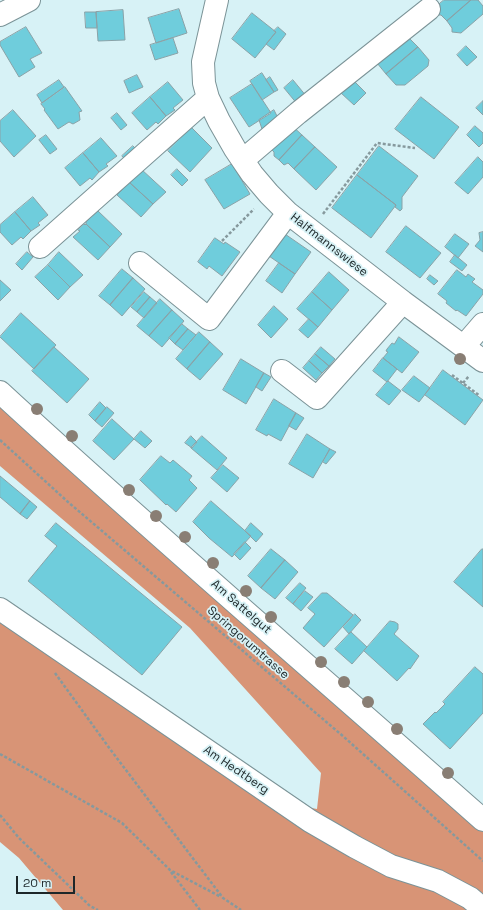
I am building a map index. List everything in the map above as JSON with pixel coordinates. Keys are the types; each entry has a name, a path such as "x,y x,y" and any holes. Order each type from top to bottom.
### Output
{"street":[{"path":"0,15 28,0"},
{"name":"Halfmannswiese","path":"216,0 202,66 203,76 208,98 219,121 242,160 269,194 288,213 403,302 483,361"},
{"path":"242,160 298,113 429,9"},
{"path":"40,247 208,98"},
{"path":"140,263 209,319 288,213"},
{"path":"282,371 317,398 403,302"},
{"path":"464,346 483,324"},
{"name":"Am Sattelgut","path":"0,392 91,477 362,712 483,820"},
{"name":"Am Hedtberg","path":"0,609 310,821 391,866 438,881 470,898 483,909"}],"path":[{"path":"310,230 377,143 415,148"},
{"path":"222,241 269,194"},
{"path":"452,374 480,396"},
{"path":"464,383 468,378"},
{"name":"Springorumtrasse","path":"0,440 68,502 344,737 483,861"},
{"path":"55,673 115,755 224,898"},
{"path":"0,754 122,823 170,870 200,910"},
{"path":"0,815 19,838 90,906 98,910"},
{"path":"170,870 224,898 241,910"}],"shaded area":[{"path":"0,403 359,720 483,832 483,910 63,910 19,858 0,842 0,618 271,801 317,809 321,773 190,628 0,466"}],"building":[{"path":"444,0 471,0 447,21 441,15 436,15 437,6"},
{"path":"471,0 478,0 483,6 483,14 461,33 452,32 452,28 447,21"},
{"path":"179,9 187,33 156,43 148,18"},
{"path":"123,10 125,40 98,41 96,12"},
{"path":"85,12 96,12 97,28 86,28"},
{"path":"252,13 276,32 255,58 232,39"},
{"path":"26,27 42,53 30,59 35,67 19,77 0,45 0,42"},
{"path":"278,27 286,34 274,50 266,44 276,32 274,31"},
{"path":"406,35 418,47 386,74 377,63"},
{"path":"173,38 178,53 155,60 150,45"},
{"path":"466,46 477,57 467,66 457,55"},
{"path":"418,47 429,60 428,66 405,85 396,85 386,74"},
{"path":"262,73 274,92 262,100 250,81"},
{"path":"137,75 143,87 129,93 124,81"},
{"path":"270,77 278,90 274,92 266,80"},
{"path":"59,80 64,87 42,103 37,95"},
{"path":"293,80 307,97 298,105 284,88"},
{"path":"353,80 366,93 354,105 341,93"},
{"path":"168,82 183,100 173,108 175,110 166,116 150,97"},
{"path":"252,84 271,113 249,127 230,98"},
{"path":"65,87 82,111 79,112 80,120 73,124 69,122 58,129 41,104"},
{"path":"150,97 166,116 158,124 156,122 147,130 132,113"},
{"path":"421,97 459,127 434,159 395,129"},
{"path":"483,101 483,115 476,108"},
{"path":"13,110 36,136 14,157 0,141 0,121"},
{"path":"274,110 279,120 263,132 259,120"},
{"path":"117,113 127,125 121,130 111,118"},
{"path":"289,123 302,135 279,160 274,156 274,152 268,146"},
{"path":"475,126 483,133 483,143 479,147 467,135"},
{"path":"191,127 212,148 190,172 168,151"},
{"path":"46,135 57,149 50,154 39,140"},
{"path":"302,135 315,147 294,169 288,163 284,165 279,160"},
{"path":"101,138 117,156 106,164 108,166 99,172 83,153"},
{"path":"133,146 139,152 127,162 122,156"},
{"path":"379,146 418,176 402,197 402,209 400,211 395,207 396,205 357,175"},
{"path":"315,147 337,167 316,190 294,169"},
{"path":"83,153 99,172 92,180 90,178 80,186 65,168"},
{"path":"478,157 483,162 483,177 468,194 455,183"},
{"path":"232,164 250,194 224,209 205,180"},
{"path":"141,169 166,192 153,204 129,182"},
{"path":"177,169 188,180 182,186 171,175"},
{"path":"357,175 396,205 371,238 332,208"},
{"path":"129,182 153,204 141,217 117,195"},
{"path":"33,197 48,215 38,223 40,225 31,231 15,212"},
{"path":"98,211 122,234 110,247 86,224 86,222"},
{"path":"15,212 31,231 23,239 21,237 12,245 0,232 0,225"},
{"path":"86,224 110,247 98,260 73,237 80,231 78,230"},
{"path":"406,226 441,253 420,278 386,252"},
{"path":"282,232 311,252 295,274 266,254"},
{"path":"483,232 483,252 475,246 480,240 479,233"},
{"path":"455,234 469,244 458,258 445,247"},
{"path":"215,238 224,244 225,242 240,252 222,276 209,266 207,269 198,262"},
{"path":"27,252 33,257 22,270 16,264"},
{"path":"59,252 83,275 70,287 48,265"},
{"path":"455,255 467,265 462,271 450,262"},
{"path":"279,263 295,274 282,293 266,281"},
{"path":"48,265 70,287 58,300 35,277"},
{"path":"122,269 133,278 110,305 99,296"},
{"path":"457,270 466,277 468,274 475,279 472,282 483,290 483,294 466,316 457,310 456,311 438,294"},
{"path":"329,272 349,290 332,310 312,292"},
{"path":"430,275 438,281 434,285 427,279"},
{"path":"133,278 145,289 122,316 110,305"},
{"path":"0,280 11,290 0,301"},
{"path":"144,292 150,297 137,312 131,307"},
{"path":"312,292 332,310 318,327 297,309"},
{"path":"150,297 157,303 144,318 137,312"},
{"path":"160,299 172,310 149,336 137,326"},
{"path":"274,306 288,319 271,338 258,325"},
{"path":"172,310 184,321 162,347 149,336"},
{"path":"21,313 56,345 34,369 0,337"},
{"path":"309,319 318,327 308,338 299,330"},
{"path":"182,324 188,329 175,344 169,338"},
{"path":"188,329 196,335 183,350 175,344"},
{"path":"199,332 210,342 187,369 176,359"},
{"path":"399,337 419,352 402,373 383,358 388,352 386,351 387,349 392,343 394,344"},
{"path":"210,342 223,354 200,380 187,369"},
{"path":"54,347 89,379 67,403 32,371"},
{"path":"321,347 335,359 329,366 315,354"},
{"path":"315,354 329,366 322,373 309,361"},
{"path":"383,358 397,369 387,382 373,371"},
{"path":"241,359 264,373 246,404 223,390"},
{"path":"309,361 322,373 316,380 303,368"},
{"path":"443,370 483,400 465,425 425,395"},
{"path":"264,373 271,377 262,391 256,387"},
{"path":"414,376 430,388 419,402 402,390"},
{"path":"388,381 401,391 389,405 376,395"},
{"path":"274,399 296,413 281,441 256,430"},
{"path":"100,402 106,408 95,421 89,415"},
{"path":"107,407 114,413 102,427 95,421"},
{"path":"296,413 304,418 296,430 289,426"},
{"path":"112,419 134,439 114,460 93,441"},
{"path":"141,431 152,441 145,448 134,439"},
{"path":"307,434 330,449 313,478 289,464"},
{"path":"191,436 197,442 192,448 185,443"},
{"path":"202,436 227,458 217,470 191,448"},
{"path":"330,449 336,452 326,464 323,462"},
{"path":"161,456 170,463 173,460 192,476 189,480 197,488 176,512 167,504 166,505 140,480"},
{"path":"223,465 239,478 227,492 211,478"},
{"path":"0,476 30,501 20,514 0,497"},
{"path":"30,501 37,507 27,519 20,514"},
{"path":"211,501 251,536 232,557 209,538 193,522"},
{"path":"56,523 182,627 142,675 28,581 57,546 45,536"},
{"path":"251,523 263,534 256,542 245,531"},
{"path":"245,542 251,548 240,560 234,554"},
{"path":"271,549 285,560 261,588 248,576"},
{"path":"483,549 483,607 454,582"},
{"path":"285,560 298,572 275,599 261,588"},
{"path":"300,583 306,588 293,604 286,598"},
{"path":"305,591 313,597 301,611 293,604"},
{"path":"322,593 327,593 353,615 324,647 303,628 315,614 308,608"},
{"path":"355,614 361,620 349,634 343,627"},
{"path":"390,621 398,624 398,629 394,634 419,656 410,669 409,668 397,681 364,651"},
{"path":"351,632 367,647 352,664 335,649"},
{"path":"475,667 483,674 483,713 450,749 423,724 445,704 443,702"}]}
